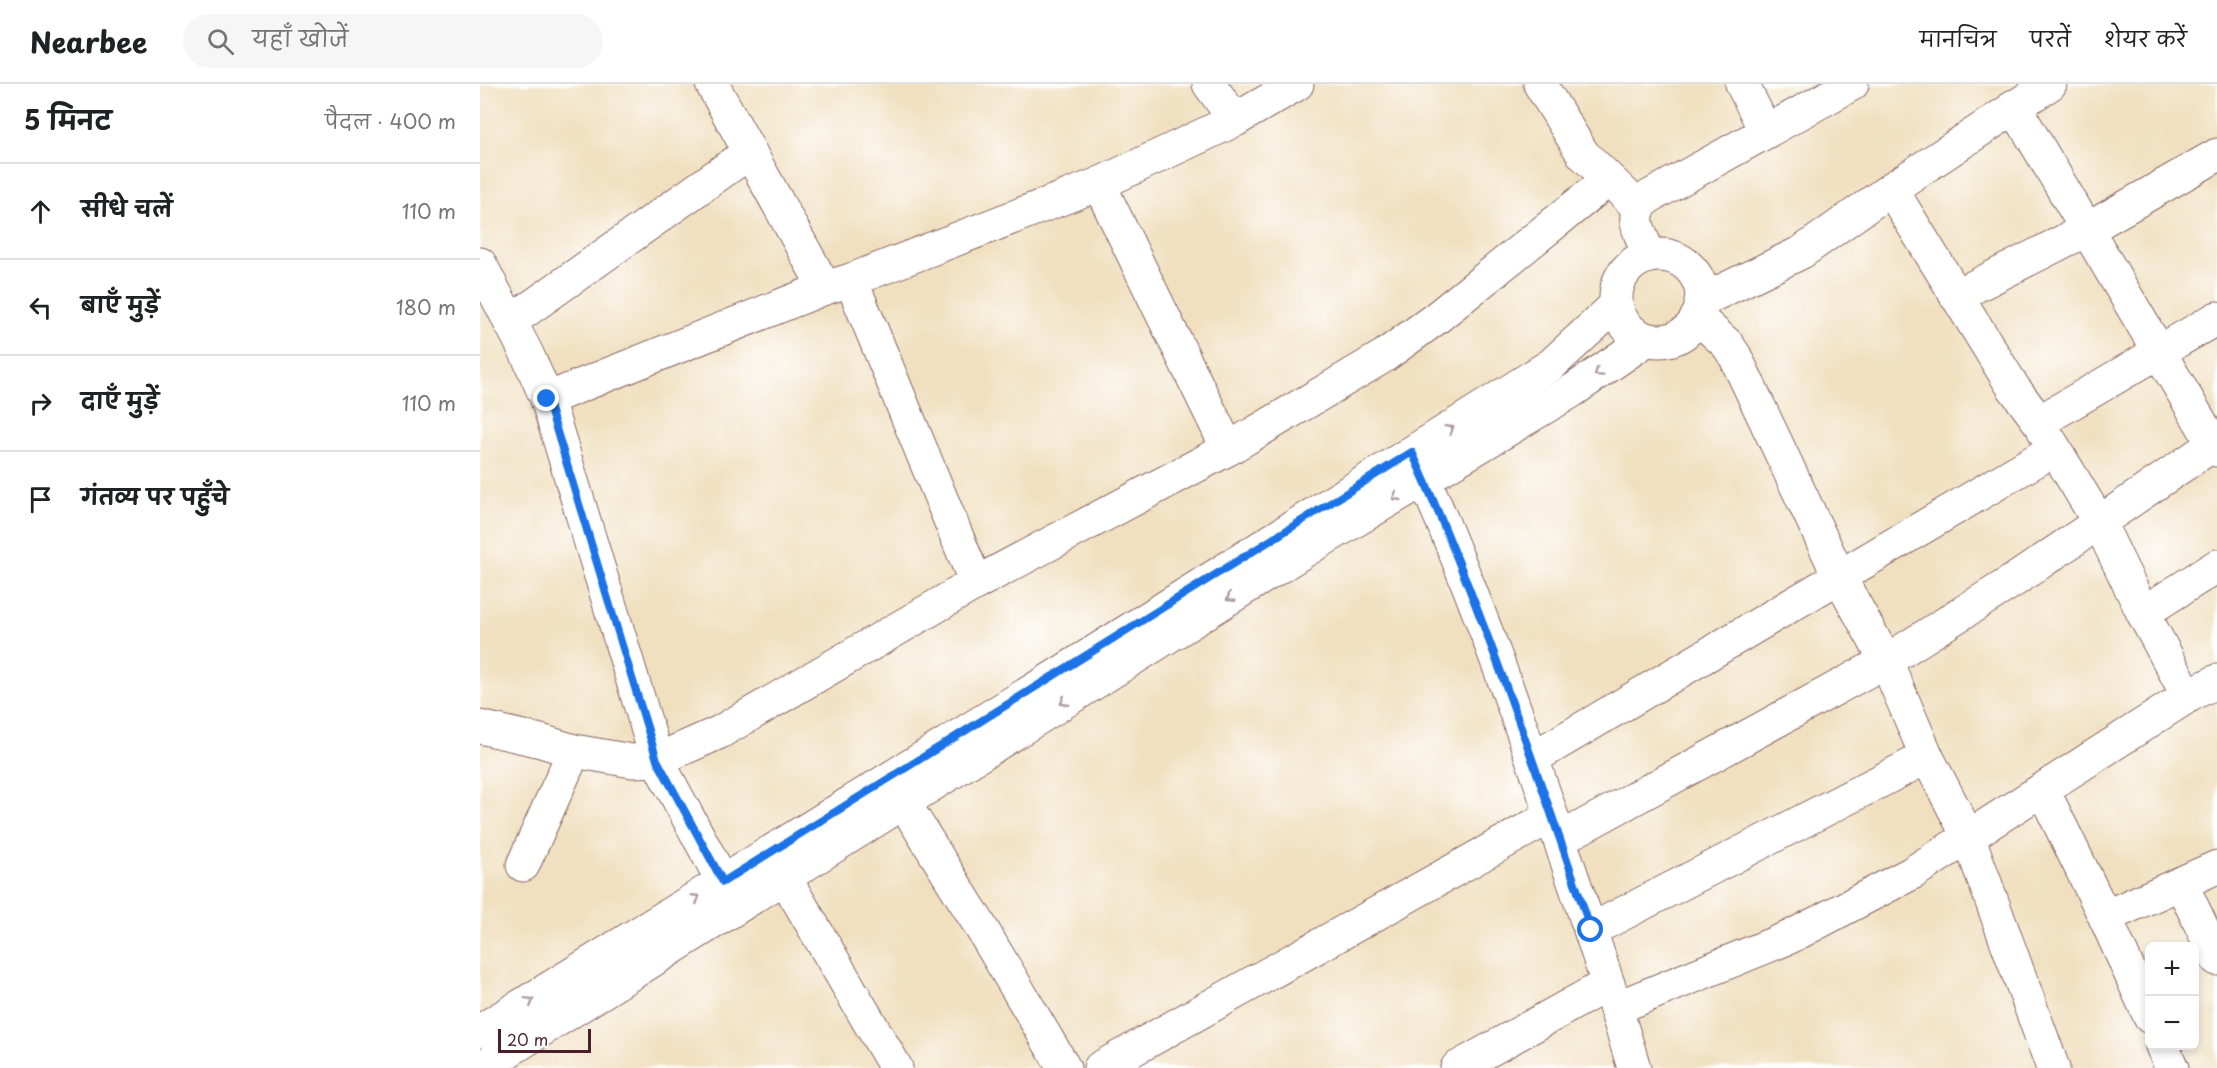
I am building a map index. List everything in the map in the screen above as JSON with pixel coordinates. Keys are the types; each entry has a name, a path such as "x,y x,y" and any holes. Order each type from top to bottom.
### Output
{"street":[{"path":"712,84 750,152 838,284 976,584"},
{"path":"1209,84 1235,120"},
{"path":"547,399 1099,184 1235,120 1297,84"},
{"path":"1540,84 1583,154 1638,207"},
{"path":"1742,84 1766,132"},
{"path":"1649,255 1636,219 1638,207 1647,198 1852,84"},
{"path":"1699,309 1802,252 1891,189 2050,84"},
{"path":"1100,1068 1555,827 1886,661 2016,579 2216,446 2014,106"},
{"path":"510,322 750,152"},
{"path":"1956,296 2086,230 2217,155"},
{"path":"480,727 574,751 632,761 657,760 720,732 976,584 1228,449 1384,356 1435,319 1608,180"},
{"path":"1099,184 1228,449"},
{"path":"1891,189 2099,522 2143,613 2188,696"},
{"path":"1649,255 1669,256 1681,261 1698,280 1701,289 1699,309 1694,322 1682,334 1666,341 1646,340 1633,333 1623,323 1616,305 1619,280 1634,262 1649,255"},
{"path":"480,264 527,354 547,399 657,760 723,882"},
{"path":"494,1065 904,802 1299,555 1551,365 1616,305"},
{"path":"1699,309 1735,356 1840,578 1886,661 1927,757 1968,836 2053,1068"},
{"path":"1533,758 1840,578 2047,436 2158,351 2217,318"},
{"path":"480,1031 723,882 1419,466 1572,391 1646,340"},
{"path":"1419,466 1476,603 1533,758 1591,930 1634,1068"},
{"path":"2143,613 2217,566"},
{"path":"1457,1068 1612,996 1790,937 1911,873 2188,696 2217,681"},
{"path":"523,865 574,751"},
{"path":"1591,930 1927,757"},
{"path":"2043,790 2105,917 2145,1006"},
{"path":"904,802 980,924 1064,1068"},
{"path":"2105,917 2217,867"},
{"path":"785,878 896,1068"},
{"path":"2181,883 2217,958"},
{"path":"2164,1050 2172,1068"}],"route":[{"path":"547,399 657,760 723,882 1412,452 1476,603 1533,758 1591,930"}]}
